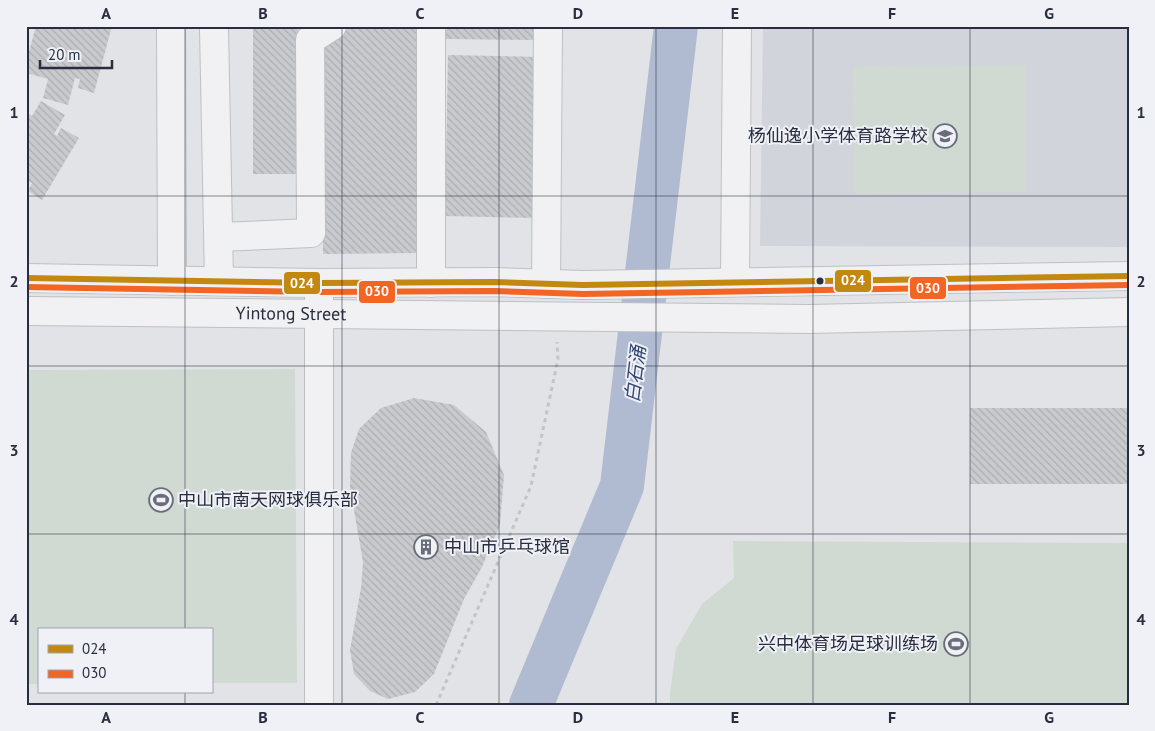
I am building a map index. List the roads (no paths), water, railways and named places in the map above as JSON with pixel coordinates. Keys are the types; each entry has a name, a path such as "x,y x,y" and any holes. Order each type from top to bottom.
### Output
{"street":[{"path":"219,237 311,233 310,40 332,26"},
{"path":"431,26 431,283"},
{"path":"546,284 548,26"},
{"path":"737,26 725,282 1129,276"},
{"path":"172,281 169,28 182,34 193,34 204,33 215,27 219,282"},
{"name":"Yintong Street","path":"26,278 319,284 494,282 583,285 725,282"},
{"path":"319,284 319,705"},
{"name":"Yintong Street","path":"26,311 809,319 1129,312"}],"waterway":[{"name":"白石涌","path":"531,705 622,486 676,26"}],"place":[{"name":"杨仙逸小学体育路学校","path":"945,136"},
{"name":"中山市南天网球俱乐部","path":"161,500"},
{"name":"中山市乒乓球馆","path":"426,547"},
{"name":"兴中体育场足球训练场","path":"956,644"}]}
